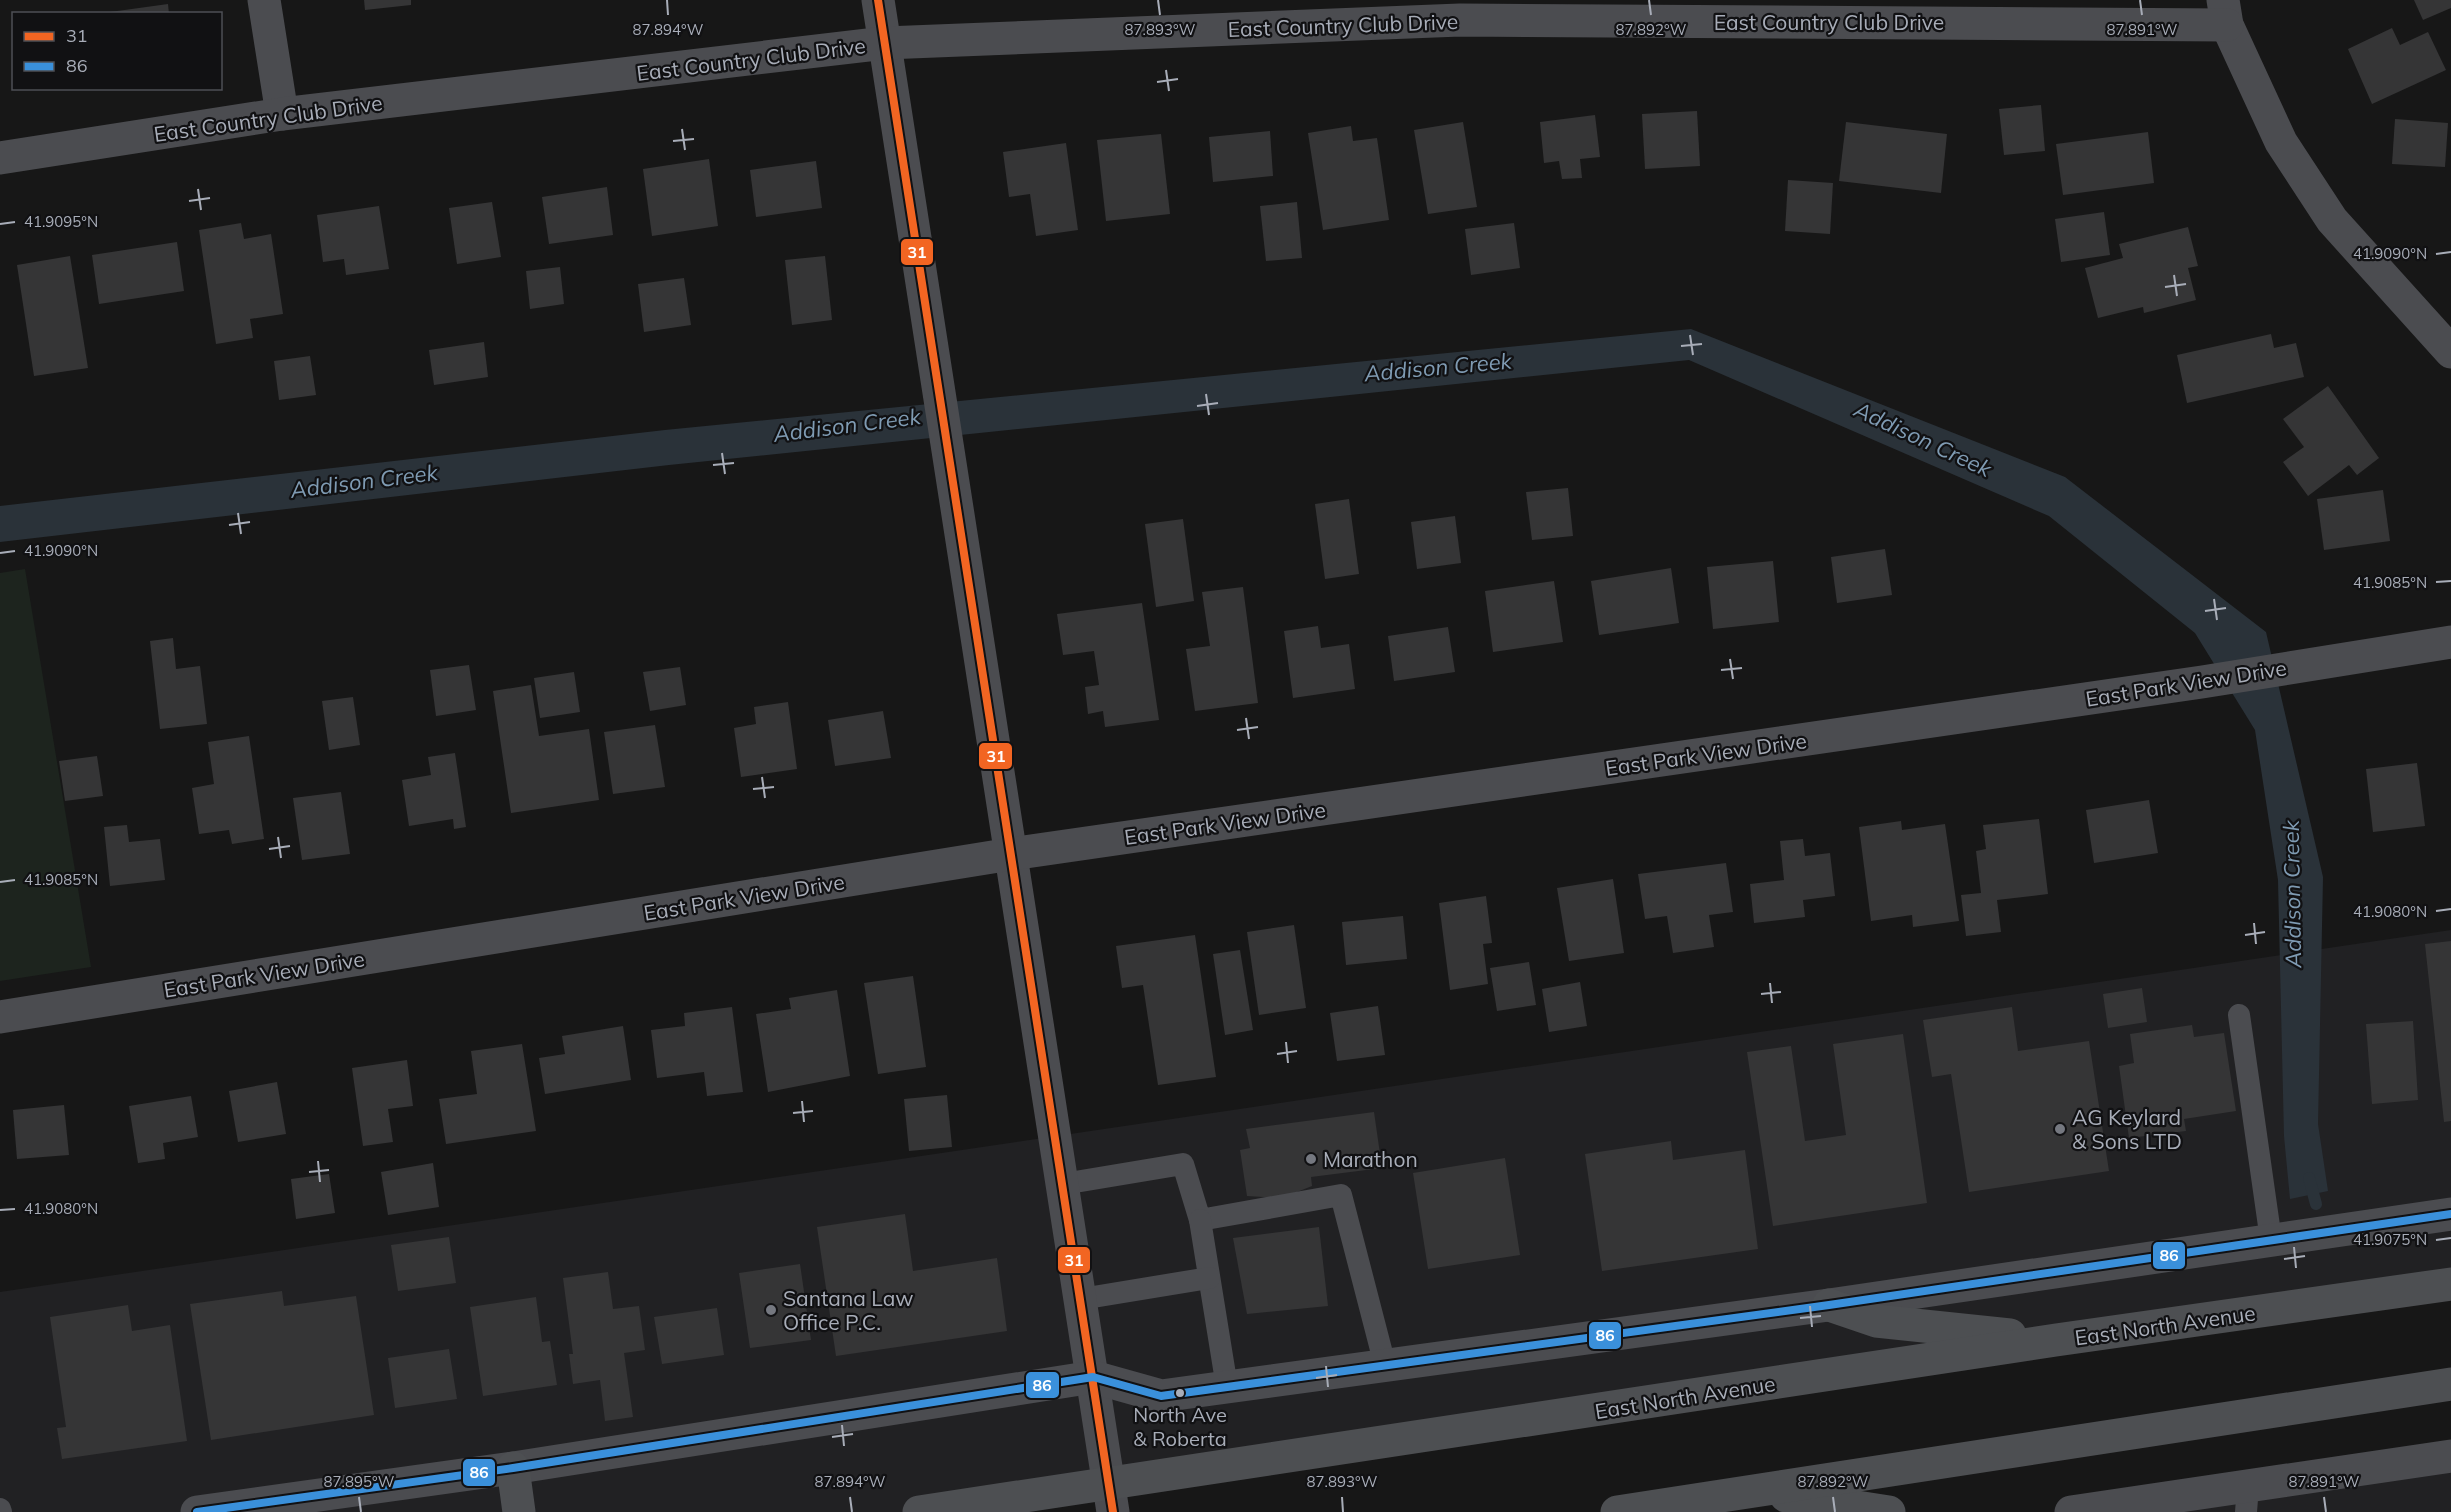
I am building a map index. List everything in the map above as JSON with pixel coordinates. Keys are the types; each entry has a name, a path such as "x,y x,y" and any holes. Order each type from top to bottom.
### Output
{"main road":[{"name":"East North Avenue","path":"919,1512 1111,1498 2056,1340 2451,1284"},
{"path":"1829,1305 1876,1321 2056,1340"},
{"path":"1617,1512 2439,1386"},
{"path":"513,1468 519,1512"},
{"path":"1755,1491 1889,1512"}],"street":[{"path":"264,0 282,114"},
{"path":"878,0 1111,1498"},
{"name":"East Country Club Drive","path":"0,158 282,114 885,43 1459,10 2225,13"},
{"path":"2225,13 2281,142 2332,220 2446,338"},
{"name":"East Park View Drive","path":"0,1017 1011,854 2202,682 2451,642"},
{"path":"197,1512 513,1468 1093,1377 1161,1396 1829,1305 2451,1214"},
{"path":"2071,1512 2247,1499 2451,1456"}],"lane":[{"path":"2239,1015 2271,1240"},
{"path":"1063,1184 1183,1164 1200,1220 1227,1387"},
{"path":"1200,1220 1341,1195 1385,1365"},
{"path":"1081,1299 1209,1278"}],"shaded area":[{"path":"25,569 91,967 0,981 0,573"},
{"path":"2451,930 2451,1282 919,1512 0,1512 0,1292"},
{"path":"2451,1456 2451,1512 2071,1512"}],"water":[{"path":"1691,329 2065,477 2266,632 2323,877 2318,1124 2328,1191 2290,1199 2284,1136 2278,880 2255,730 2195,633 2049,516 1689,360 669,465 0,542 0,506 665,430"}],"building":[{"path":"364,0 411,0 411,5 365,10"},
{"path":"2414,0 2451,0 2451,8 2423,20"},
{"path":"168,4 169,12 110,12"},
{"path":"2392,28 2400,45 2428,32 2446,70 2372,104 2348,49"},
{"path":"2041,105 2045,151 2004,155 1999,109"},
{"path":"1697,111 1700,166 1645,169 1642,114"},
{"path":"1595,115 1600,157 1580,159 1582,178 1562,179 1559,161 1544,163 1540,122"},
{"path":"2395,119 2448,123 2445,167 2392,164"},
{"path":"1463,122 1477,207 1428,214 1414,130"},
{"path":"1846,122 1947,134 1941,193 1839,181"},
{"path":"1351,126 1353,141 1377,138 1389,220 1323,230 1308,133"},
{"path":"1270,131 1273,176 1213,182 1209,137"},
{"path":"2148,132 2154,183 2063,195 2056,144"},
{"path":"1161,134 1170,214 1106,221 1097,140"},
{"path":"1066,143 1078,230 1036,236 1030,194 1009,197 1003,152"},
{"path":"709,159 718,226 652,236 643,169"},
{"path":"816,161 822,208 756,217 750,170"},
{"path":"1788,180 1833,183 1830,234 1785,231"},
{"path":"607,187 613,235 549,244 542,197"},
{"path":"492,202 501,257 457,264 449,208"},
{"path":"1297,202 1302,258 1266,261 1260,206"},
{"path":"379,206 389,269 346,275 344,259 323,262 317,215"},
{"path":"2104,212 2110,255 2061,262 2055,219"},
{"path":"241,223 244,239 271,234 283,314 250,319 253,338 216,344 199,230"},
{"path":"1514,223 1520,268 1471,275 1465,229"},
{"path":"2188,227 2198,266 2188,268 2196,300 2144,313 2143,307 2098,318 2085,268 2123,258 2119,244"},
{"path":"177,242 184,291 99,304 92,255"},
{"path":"70,256 88,368 34,376 17,265"},
{"path":"825,256 832,320 792,325 785,260"},
{"path":"560,267 564,304 530,309 526,271"},
{"path":"684,278 691,325 644,332 638,284"},
{"path":"2271,334 2274,348 2296,343 2304,377 2187,403 2177,355"},
{"path":"484,342 488,377 434,385 429,350"},
{"path":"310,356 316,395 279,400 274,361"},
{"path":"2328,386 2379,458 2357,475 2349,465 2308,496 2283,462 2304,447 2283,419"},
{"path":"1568,488 1573,536 1532,540 1526,492"},
{"path":"2383,490 2390,541 2324,550 2317,499"},
{"path":"1349,499 1359,574 1325,579 1315,504"},
{"path":"1455,516 1461,563 1417,569 1411,522"},
{"path":"1183,519 1194,601 1156,607 1145,524"},
{"path":"1885,549 1892,595 1837,603 1831,557"},
{"path":"1773,561 1779,622 1713,629 1707,567"},
{"path":"1671,568 1679,623 1599,635 1591,581"},
{"path":"1554,581 1563,642 1493,652 1485,591"},
{"path":"1243,587 1258,703 1195,711 1186,649 1210,646 1202,592"},
{"path":"1142,603 1159,720 1105,727 1103,711 1088,714 1085,687 1099,685 1094,651 1063,655 1057,614"},
{"path":"1318,626 1321,648 1349,644 1355,689 1293,698 1284,631"},
{"path":"1448,627 1455,672 1394,681 1388,636"},
{"path":"173,638 176,669 200,666 207,724 160,729 150,641"},
{"path":"469,665 476,710 436,716 430,670"},
{"path":"680,667 686,705 650,711 643,672"},
{"path":"574,672 580,712 540,718 534,678"},
{"path":"531,685 539,736 589,729 599,800 511,813 493,691"},
{"path":"353,697 360,745 329,750 322,701"},
{"path":"788,702 797,769 741,777 734,728 756,724 754,707"},
{"path":"883,711 891,758 835,766 828,720"},
{"path":"655,725 665,787 613,794 604,732"},
{"path":"249,736 264,839 232,844 229,830 199,834 192,788 214,784 208,742"},
{"path":"455,753 466,827 454,829 453,819 409,826 402,780 431,775 428,757"},
{"path":"97,756 103,796 65,801 59,761"},
{"path":"2417,763 2425,826 2373,832 2366,769"},
{"path":"341,792 350,854 302,860 293,798"},
{"path":"2149,800 2158,853 2094,863 2086,810"},
{"path":"2039,819 2048,894 1997,900 2001,932 1966,936 1961,895 1981,893 1976,851 1986,849 1983,825"},
{"path":"1901,821 1902,830 1945,824 1959,921 1913,927 1912,915 1871,921 1859,827"},
{"path":"127,825 129,842 160,839 165,880 110,886 104,827"},
{"path":"1803,839 1805,856 1830,853 1835,896 1803,900 1805,917 1754,923 1750,884 1784,880 1780,841"},
{"path":"1726,863 1733,912 1709,915 1714,947 1673,953 1667,916 1645,919 1638,874"},
{"path":"1613,879 1624,953 1569,961 1557,888"},
{"path":"1486,896 1492,943 1483,944 1488,984 1450,990 1439,903"},
{"path":"1403,916 1407,959 1346,965 1342,922"},
{"path":"1294,925 1306,1008 1259,1015 1247,932"},
{"path":"1195,935 1216,1077 1158,1085 1143,985 1122,988 1116,946"},
{"path":"2451,941 2451,1121 2444,1122 2425,944"},
{"path":"1240,950 1253,1030 1225,1035 1213,954"},
{"path":"1529,962 1536,1005 1497,1011 1490,968"},
{"path":"913,976 926,1067 878,1074 864,983"},
{"path":"1580,982 1587,1026 1549,1032 1542,989"},
{"path":"2142,988 2147,1022 2108,1028 2103,994"},
{"path":"837,990 850,1076 768,1092 756,1014 791,1009 789,998"},
{"path":"1378,1006 1385,1055 1337,1061 1330,1013"},
{"path":"732,1007 743,1092 707,1096 704,1072 657,1078 651,1030 685,1026 684,1013"},
{"path":"2012,1007 2018,1051 2089,1041 2109,1171 1969,1192 1951,1074 1932,1077 1923,1020"},
{"path":"2413,1021 2418,1100 2372,1104 2366,1024"},
{"path":"2192,1025 2194,1037 2224,1033 2236,1111 2184,1119 2186,1131 2129,1138 2119,1066 2134,1063 2130,1034"},
{"path":"623,1026 631,1080 545,1094 539,1058 565,1054 562,1036"},
{"path":"1903,1034 1927,1203 1773,1226 1747,1052 1791,1046 1805,1141 1846,1135 1833,1044"},
{"path":"522,1044 536,1131 446,1144 439,1099 477,1094 471,1051"},
{"path":"407,1060 413,1106 388,1109 393,1142 363,1146 352,1068"},
{"path":"277,1082 286,1134 238,1142 229,1091"},
{"path":"947,1095 952,1147 909,1151 904,1099"},
{"path":"191,1096 198,1137 163,1143 165,1159 138,1163 129,1106"},
{"path":"64,1105 69,1155 17,1159 13,1110"},
{"name":"Marathon","path":"1374,1112 1382,1168 1311,1177 1312,1186 1282,1198 1247,1196 1240,1150 1250,1148 1246,1129"},
{"path":"1671,1141 1673,1160 1745,1150 1758,1249 1602,1271 1585,1154"},
{"path":"1505,1158 1520,1255 1428,1269 1413,1173"},
{"path":"433,1163 439,1207 388,1215 381,1172"},
{"path":"329,1174 335,1213 296,1219 291,1179"},
{"path":"905,1214 913,1271 997,1258 1007,1331 836,1356 817,1227"},
{"name":"Marathon","path":"1319,1227 1328,1306 1247,1314 1233,1238"},
{"path":"449,1237 456,1283 398,1291 391,1245"},
{"path":"800,1264 811,1340 750,1348 739,1273"},
{"path":"608,1272 613,1309 639,1306 645,1350 624,1353 633,1417 605,1421 600,1380 573,1384 569,1354 573,1354 563,1278"},
{"path":"282,1291 284,1306 356,1296 374,1415 211,1440 190,1304"},
{"path":"536,1297 542,1342 550,1341 557,1385 483,1396 470,1307"},
{"path":"128,1305 132,1331 170,1325 187,1441 62,1459 57,1428 66,1427 50,1317"},
{"path":"717,1308 724,1355 662,1364 654,1317"},
{"path":"449,1349 457,1399 395,1408 388,1358"}],"waterway":[{"name":"Addison Creek","path":"2309,1178 2316,1204"}],"transit line":[{"name":"31","path":"878,0 1113,1512"},
{"name":"86","path":"197,1512 513,1468 1093,1377 1161,1396 1829,1305 2451,1214"}],"place":[{"name":"AG Keylard & Sons LTD","path":"2060,1129"},
{"name":"Marathon","path":"1311,1159"},
{"name":"Santana Law Office P.C.","path":"771,1310"},
{"name":"North Ave & Roberta","path":"1180,1393"}]}
